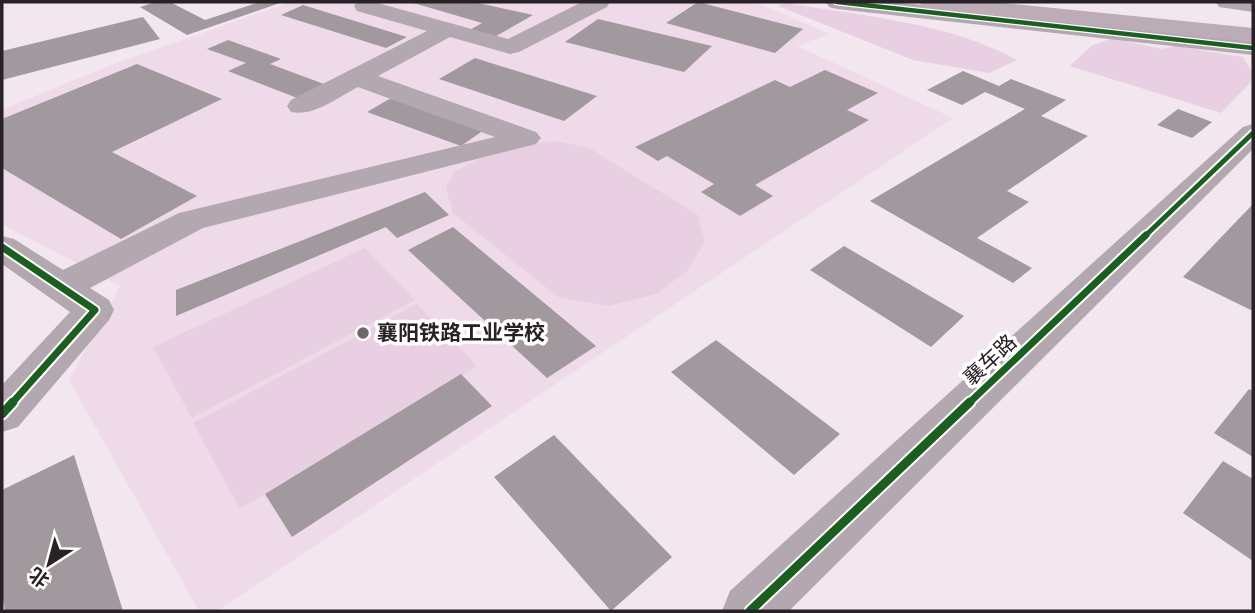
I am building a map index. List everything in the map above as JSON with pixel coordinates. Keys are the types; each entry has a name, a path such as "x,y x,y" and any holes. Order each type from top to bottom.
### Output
{"highway":[{"path":"930,2 1253,35"},
{"path":"1112,2 1253,17"}],"street":[{"path":"365,6 510,47 599,2"},
{"path":"836,2 1253,48"},
{"path":"1227,2 1253,5"},
{"path":"301,106 448,29"},
{"path":"61,287 191,220 526,138 356,77"},
{"name":"襄车路","path":"750,611 1251,139"},
{"path":"2,247 95,310 2,414"}],"shaded area":[{"name":"襄阳铁路工业学校","path":"756,2 829,34 797,46 953,118 217,611 199,611 69,380 120,286 2,224 2,110 106,67 287,3"},
{"path":"785,3 934,29 990,47 1017,60 989,73 913,60 778,6"},
{"path":"1113,38 1161,49 1176,46 1243,57 1253,73 1253,80 1221,113 1070,66 1091,46"},
{"path":"556,141 589,148 698,215 705,242 687,271 656,294 608,306 558,297 453,213 446,188 454,172 489,153 519,143"},
{"path":"365,248 415,300 192,418 153,347"},
{"path":"417,304 477,366 240,509 193,423"}],"building":[{"path":"156,2 170,2 205,20 260,2 283,2 187,35 140,7"},
{"path":"410,2 474,2 533,15 491,39 466,32 482,23"},
{"path":"698,2 803,29 775,53 666,23"},
{"path":"303,5 407,37 386,48 281,15"},
{"path":"143,17 160,39 2,80 2,51"},
{"path":"598,19 712,46 684,72 565,42"},
{"path":"228,40 281,59 270,64 332,87 305,101 228,71 246,63 207,49"},
{"path":"475,58 597,96 564,121 439,79"},
{"path":"137,64 222,99 112,152 197,196 121,239 2,168 2,119"},
{"path":"825,70 878,93 847,110 869,120 755,185 773,196 740,216 701,192 714,184 667,156 658,161 635,147 775,80 790,87"},
{"path":"963,71 999,86 1011,79 1066,100 1041,116 1088,136 1007,191 1029,202 977,238 1032,268 1013,283 870,201 1025,109 985,92 962,105 927,90"},
{"path":"391,98 484,130 461,146 367,112"},
{"path":"1178,109 1212,122 1192,138 1157,125"},
{"path":"425,192 449,215 397,238 386,227 176,316 176,290"},
{"path":"1253,204 1253,311 1183,277"},
{"path":"453,227 596,346 547,378 408,250"},
{"path":"844,246 964,316 931,347 810,270"},
{"path":"716,340 840,434 794,475 671,372"},
{"path":"461,374 492,406 292,537 265,494"},
{"path":"1249,389 1253,391 1253,457 1214,433"},
{"path":"554,435 672,557 611,611 494,477"},
{"path":"74,455 123,611 5,611 2,592 2,490"},
{"path":"1223,461 1253,479 1253,561 1183,513"}],"cycle path":[{"path":"837,2 1253,48"},
{"path":"750,611 1253,133"},
{"path":"2,247 95,310 2,414"}],"place":[{"name":"襄阳铁路工业学校","path":"363,333"}]}
